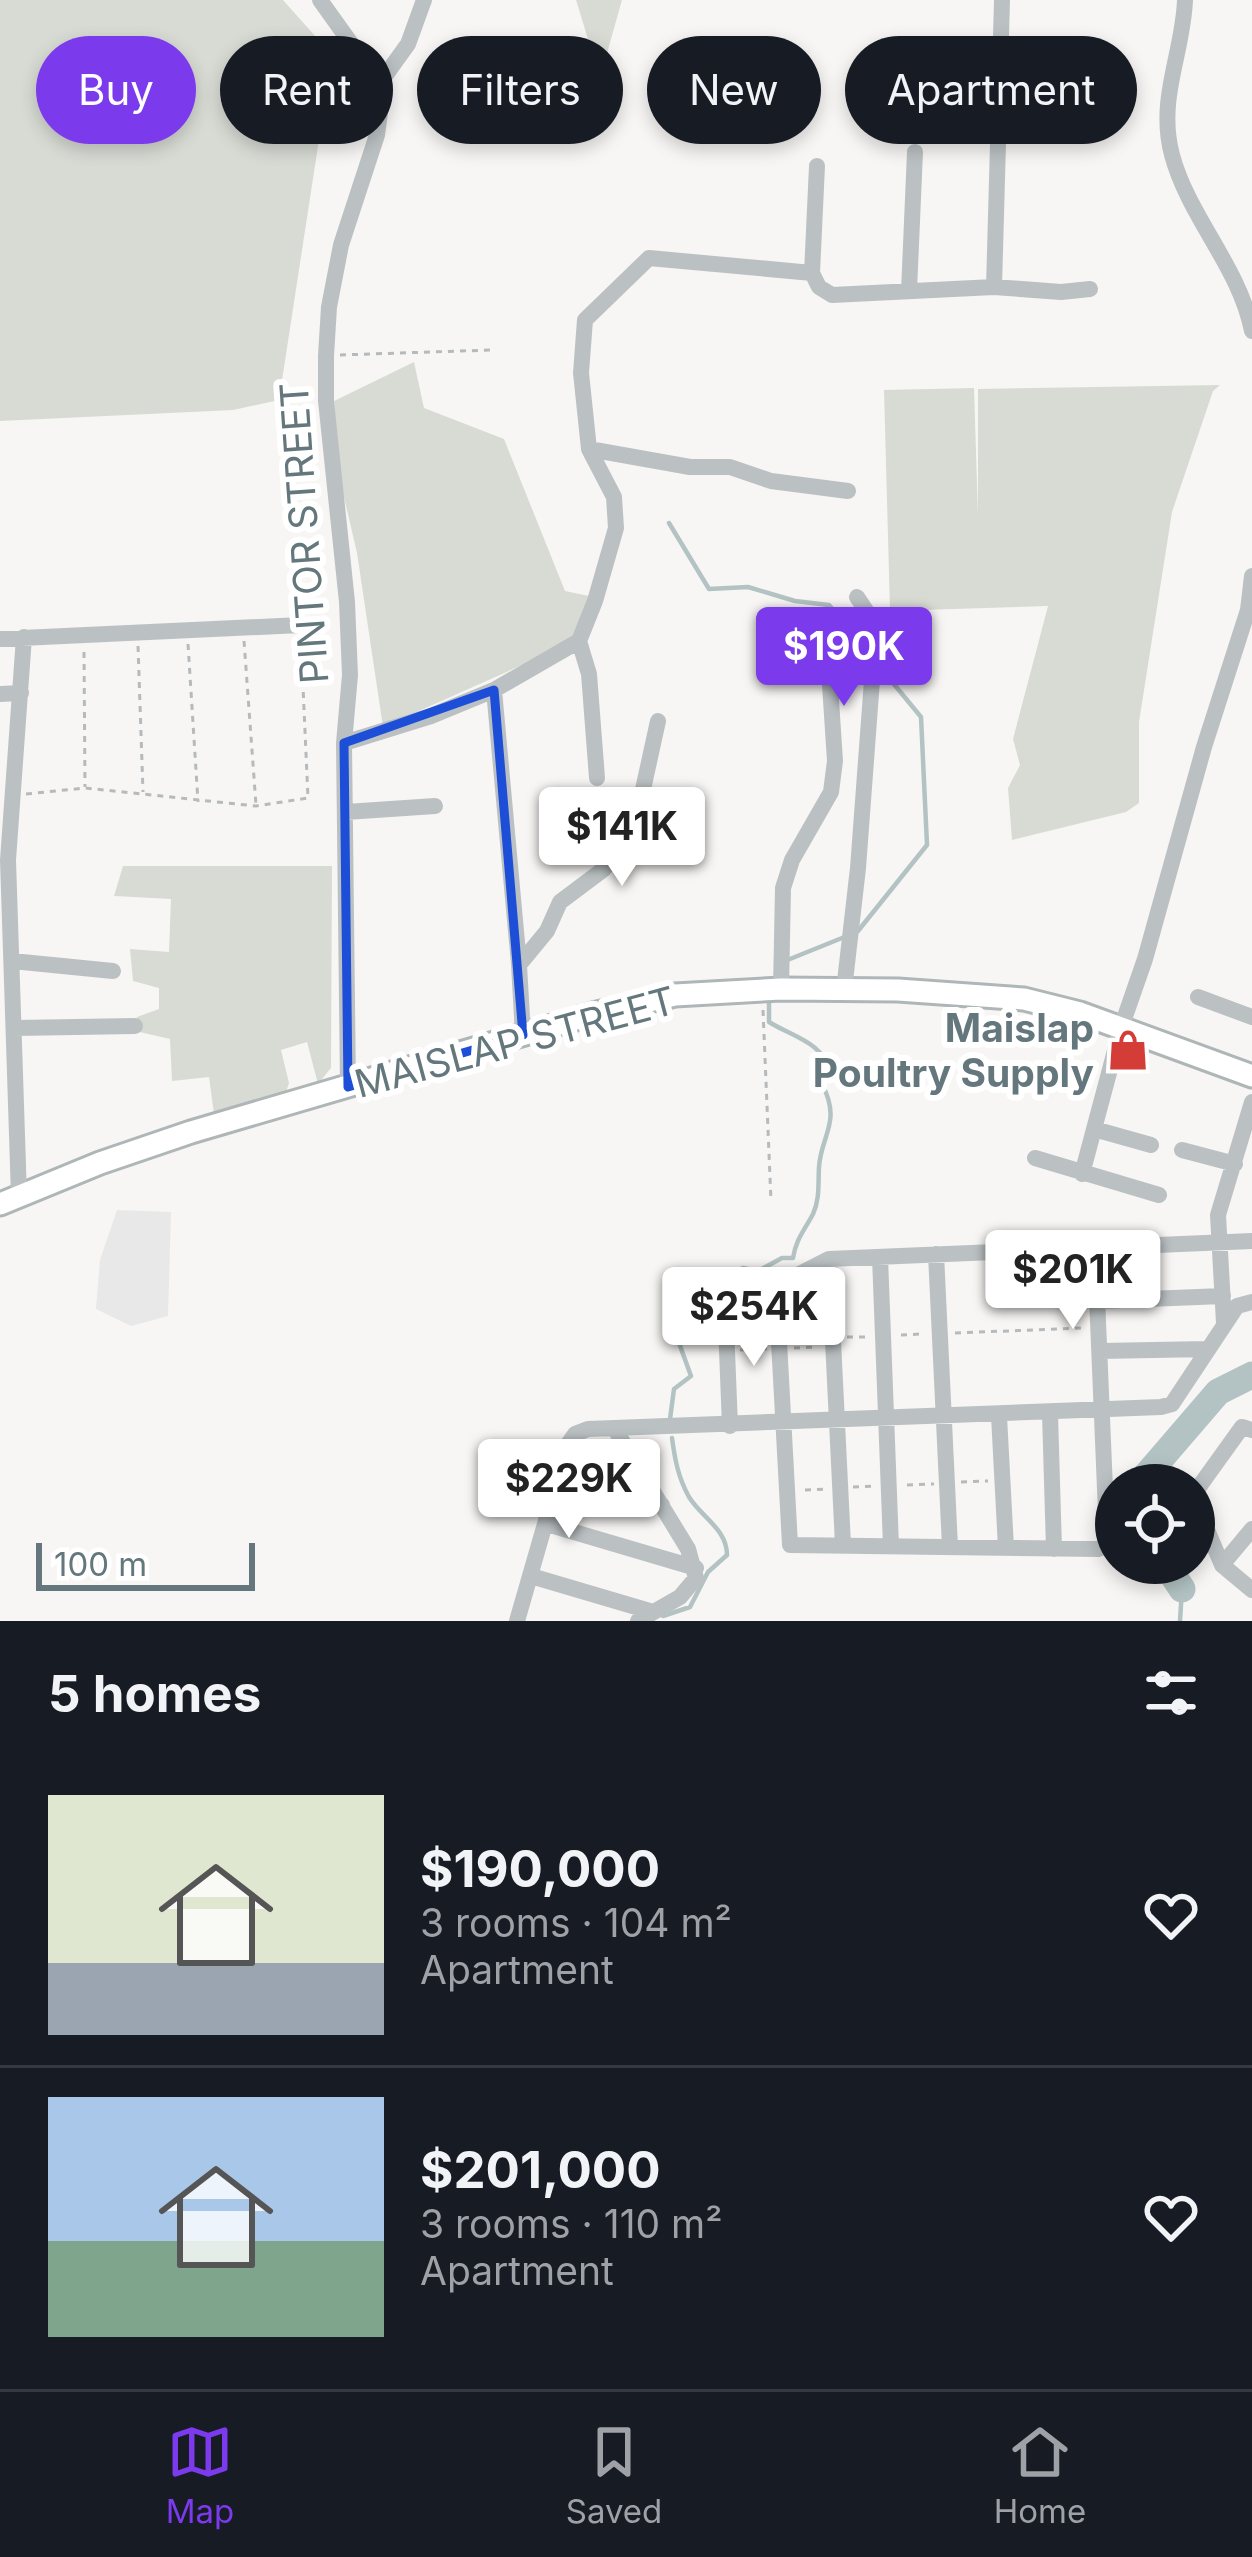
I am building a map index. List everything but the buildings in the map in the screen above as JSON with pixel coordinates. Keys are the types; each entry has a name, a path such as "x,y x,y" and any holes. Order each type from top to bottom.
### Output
{"main road":[{"name":"MAISLAP STREET","path":"9,1200 143,1147 675,995 772,989 954,992 1024,999 1080,1012 1252,1076"}],"street":[{"path":"320,0 348,36"},
{"path":"393,64 408,44 424,0"},
{"path":"994,286 1002,0"},
{"path":"1185,0 1182,43 1171,67 1168,124 1172,155 1235,278 1252,332"},
{"name":"PINTOR STREET","path":"348,1087 344,743 350,675 326,356 341,245 373,144"},
{"path":"909,292 915,152"},
{"path":"817,166 812,273 819,287 832,295 994,286 1061,292 1090,289"},
{"path":"344,743 494,691 579,641 596,602 616,528 614,497 589,449 580,373 585,320 649,258 812,273"},
{"path":"589,449 690,467 730,466 771,482 848,491"},
{"path":"1082,1174 1120,1028 1145,959 1247,610 1252,575"},
{"path":"844,990 875,640 871,618 857,597"},
{"path":"0,639 301,625"},
{"path":"9,1200 14,1028 4,923 6,796 24,637"},
{"path":"579,641 590,674 597,778"},
{"path":"772,989 783,888 792,860 831,792 835,761 830,685"},
{"path":"494,691 523,1035"},
{"path":"0,694 21,693"},
{"path":"519,964 547,931 560,902 604,869 626,839 642,794 658,721"},
{"path":"346,812 435,806"},
{"path":"8,968 113,971"},
{"path":"1198,997 1252,1017"},
{"path":"14,1028 135,1026"},
{"path":"1224,1323 1218,1215 1252,1102"},
{"path":"1094,1129 1151,1144"},
{"path":"1182,1150 1235,1164"},
{"path":"1035,1158 1160,1195"},
{"path":"730,1426 725,1300 747,1290 776,1286 829,1259 1252,1241"},
{"path":"776,1286 790,1544 1106,1546 1095,1249"},
{"path":"937,1254 950,1547"},
{"path":"880,1257 891,1546"},
{"path":"829,1259 842,1545"},
{"path":"1098,1301 1223,1296"},
{"path":"517,1621 575,1434 588,1429 1050,1414 1172,1404 1224,1323 1238,1306 1252,1302"},
{"path":"1100,1352 1208,1349"},
{"path":"1050,1414 1054,1549"},
{"path":"999,1416 1006,1548"},
{"path":"1252,1430 1242,1426 1194,1499 1222,1565 1252,1591"},
{"path":"531,1576 645,1617 692,1585 696,1568 616,1431"},
{"path":"560,1474 662,1505"},
{"path":"547,1524 696,1568"},
{"path":"1222,1565 1252,1528"}],"path":[{"path":"326,356 490,350"},
{"path":"6,796 85,788 256,806 308,798 301,625"},
{"path":"242,627 256,806"},
{"path":"187,630 198,802"},
{"path":"137,632 143,796"},
{"path":"84,634 85,788"},
{"path":"771,1201 772,989"},
{"path":"833,1338 1099,1328"},
{"path":"786,1490 1003,1480"}],"highlighted area":[{"path":"494,690 523,1035 348,1087 344,743"}],"shaded area":[{"path":"0,0 283,0 315,36 220,36 220,144 318,144 279,400 233,410 0,421"},
{"path":"576,0 622,0 612,36 587,36"},
{"path":"414,362 424,408 504,439 565,591 589,596 576,641 383,727 357,553 338,471 334,401"},
{"path":"1220,385 1213,391 1172,512 1139,722 1139,803 1126,812 1012,840 1008,788 1020,765 1013,739 1048,606 890,611 884,390 974,388 978,516 978,389"},
{"path":"123,866 332,866 331,1068 318,1084 307,1042 281,1050 289,1083 286,1092 214,1114 209,1077 172,1081 170,1039 135,1031 137,1017 159,1009 159,988 133,981 130,949 169,952 171,899 114,896"},
{"path":"117,1210 171,1212 168,1316 131,1326 96,1309 100,1260"}],"waterway":[{"path":"669,523 709,589 748,587 829,605 868,652"},
{"path":"858,931 927,845 921,717 879,666"},
{"path":"785,961 847,936"},
{"path":"670,1419 674,1389 691,1376 679,1343 686,1333 683,1317 674,1318 673,1312 686,1299 743,1268 758,1271 782,1258 793,1258 817,1203 830,1119 822,1084 831,1073 814,1047 769,1022 769,999"},
{"path":"1156,1464 1218,1392 1252,1375"},
{"path":"663,1616 690,1607 708,1572 727,1555 718,1531 685,1490 672,1438"},
{"path":"1179,1584 1182,1589"},
{"path":"1180,1621 1182,1589"}],"place":[{"name":"Maislap Poultry Supply","path":"1128,1050"}]}
